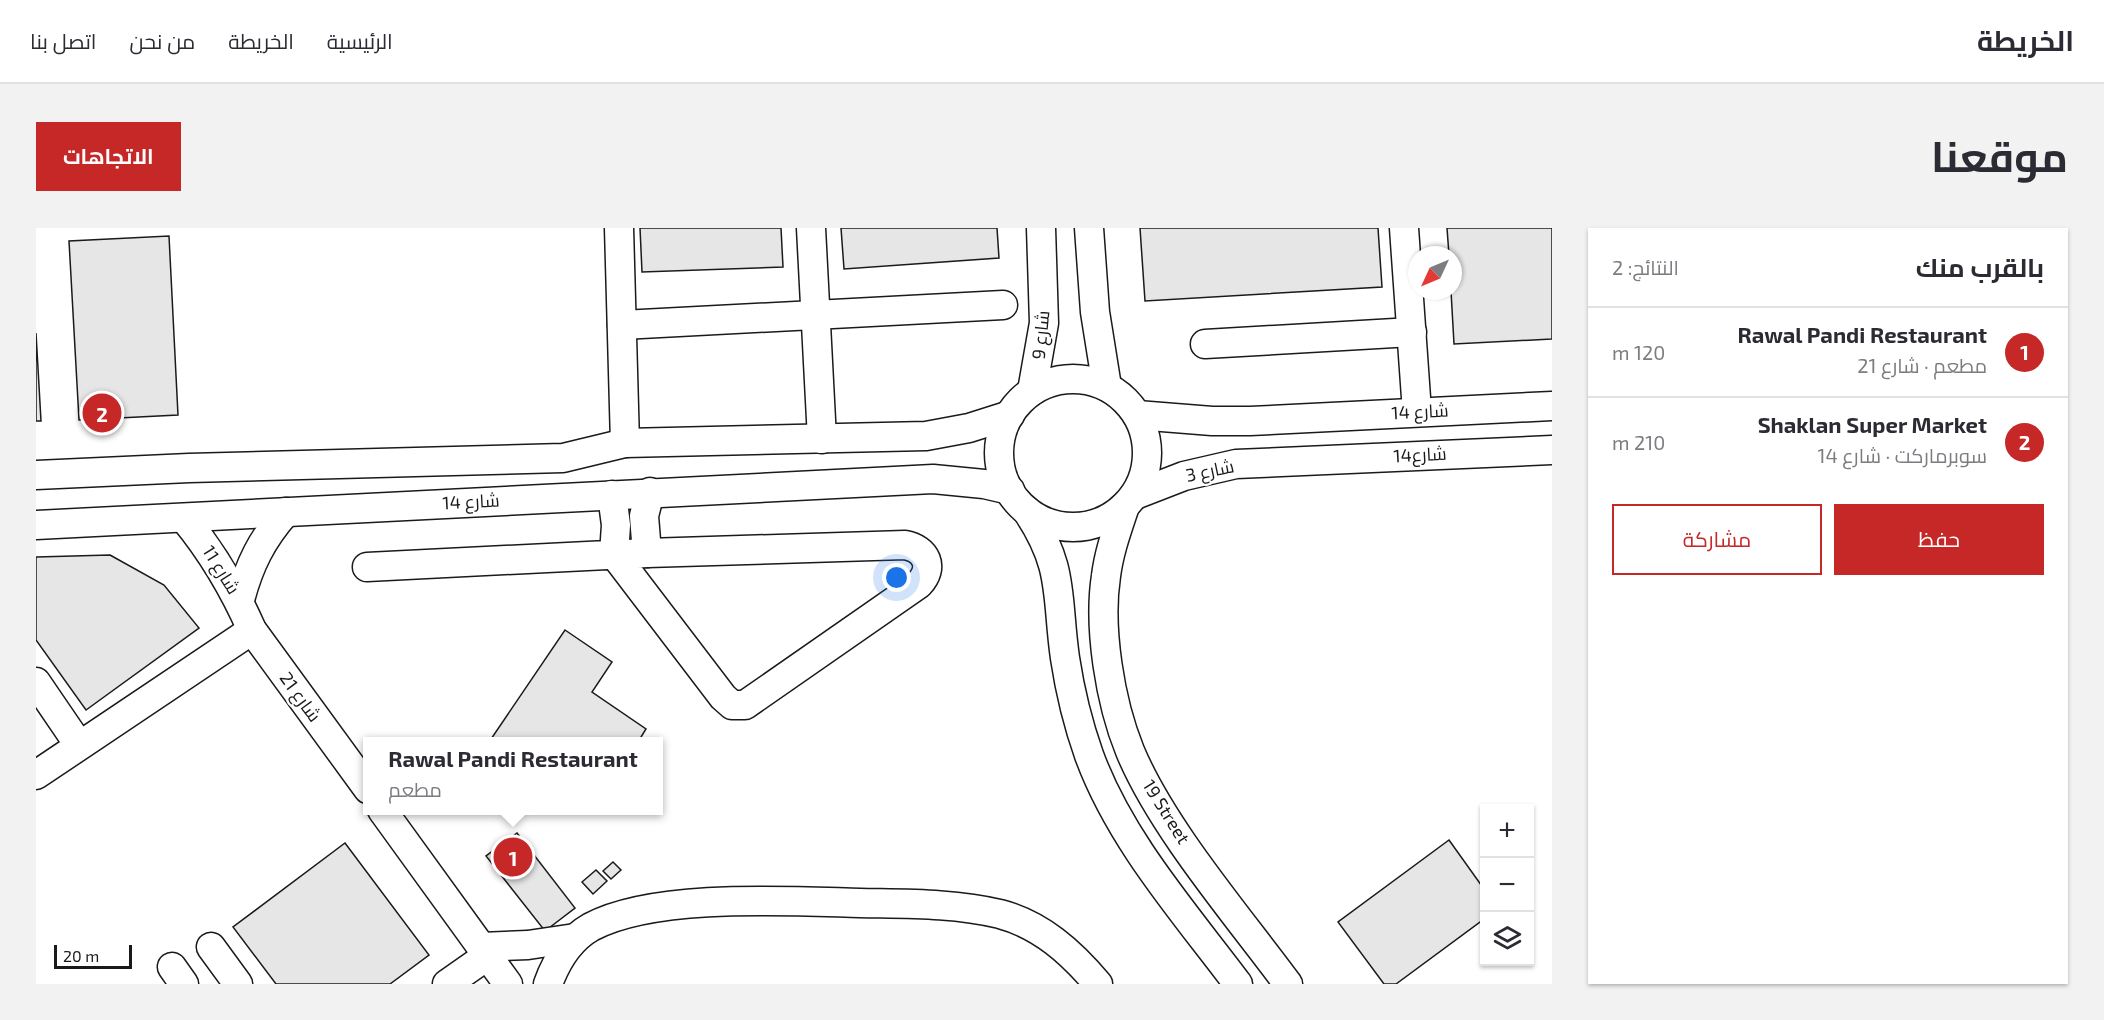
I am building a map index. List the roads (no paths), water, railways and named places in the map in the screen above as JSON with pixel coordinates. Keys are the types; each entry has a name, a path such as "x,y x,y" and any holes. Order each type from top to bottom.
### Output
{"street":[{"path":"619,228 625,443"},
{"path":"811,228 822,439"},
{"name":"شارع 9","path":"1032,391 1044,323 1041,228"},
{"path":"1089,228 1092,274 1107,387"},
{"path":"1404,228 1417,412"},
{"path":"622,325 1003,305"},
{"path":"1205,344 1412,332"},
{"path":"1018,500 1059,526 1077,527 1095,524 1130,501 1144,476 1147,455 1145,434 1137,415 1124,399 1107,387 1089,381 1069,379 1050,383 1032,391 1010,415 1000,444 1000,460 1018,500 1040,530 1053,560 1072,695 1090,756 1116,813 1153,871 1238,984"},
{"name":"شارع 14","path":"1137,415 1212,421 1552,406"},
{"path":"36,476 189,468 563,458 625,443 905,438 948,433 1010,415"},
{"name":"شارع14","path":"1288,461 1552,450"},
{"name":"شارع 3","path":"1130,501 1159,484 1210,469 1236,464 1288,461"},
{"name":"شارع 14","path":"36,525 907,480 959,481 1018,500"},
{"path":"647,553 644,516 650,492"},
{"path":"367,567 614,555 647,553 904,545 916,547 924,554 928,565 927,576 919,584 739,706 732,705 723,697 614,555 616,525 612,495"},
{"name":"19 Street","path":"1130,501 1113,541 1106,578 1104,614 1107,654 1116,702 1130,750 1156,800 1188,848 1288,984"},
{"name":"شارع 11","path":"240,600 247,572 258,548 286,512"},
{"name":"شارع 11","path":"184,518 208,548 240,600"},
{"name":"شارع 21","path":"240,600 252,630 363,782"},
{"path":"36,775 252,630"},
{"path":"36,682 79,745"},
{"path":"386,815 507,984"},
{"path":"548,984 575,938 589,928 616,916 710,903 832,902 957,907 1001,915 1033,927 1060,944 1098,984"},
{"path":"447,984 484,951 575,938"},
{"path":"211,947 238,984"}],"place":[{"name":"Shaklan Super Market","path":"102,413"},
{"name":"Rawal Pandi Restaurant","path":"513,857"}]}
